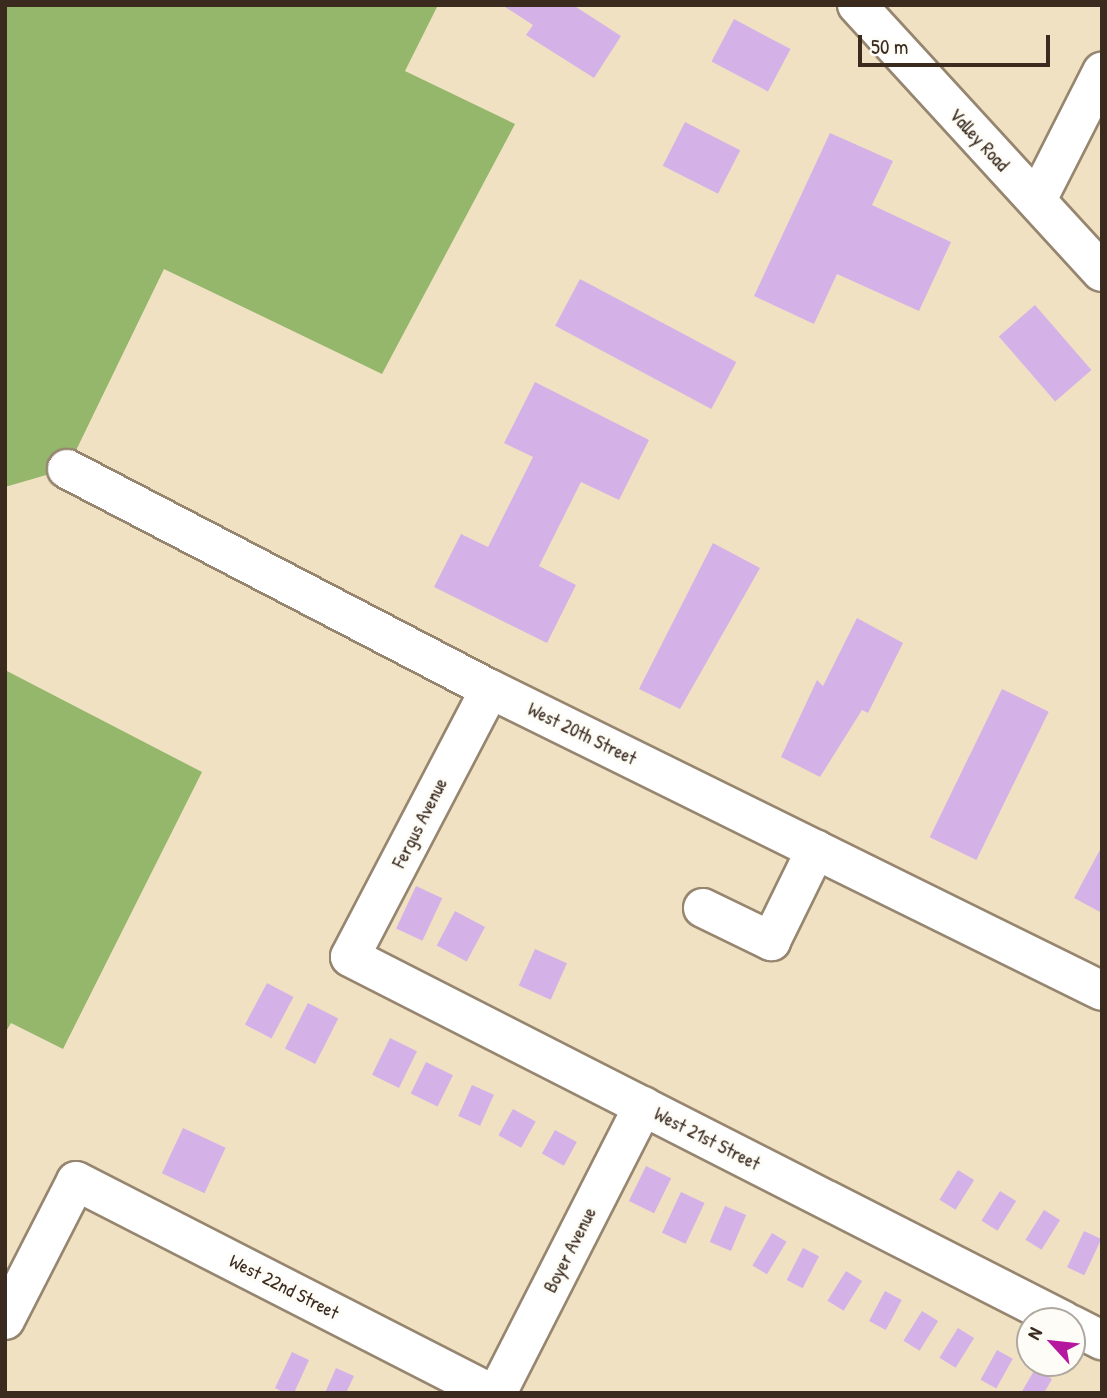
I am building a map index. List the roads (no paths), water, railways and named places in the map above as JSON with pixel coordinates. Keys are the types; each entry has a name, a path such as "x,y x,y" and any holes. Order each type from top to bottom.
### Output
{"street":[{"name":"Valley Road","path":"857,5 1102,272"},
{"path":"1037,200 1102,72"},
{"name":"West 20th Street","path":"67,469 490,689 1102,991"},
{"name":"Fergus Avenue","path":"351,957 490,689"},
{"path":"703,908 771,941 816,849"},
{"name":"West 21st Street","path":"351,957 1036,1307"},
{"name":"Boyer Avenue","path":"497,1393 643,1107"},
{"name":"West 22nd Street","path":"5,1320 76,1181 491,1393"},
{"path":"1086,1332 1102,1340"}]}
